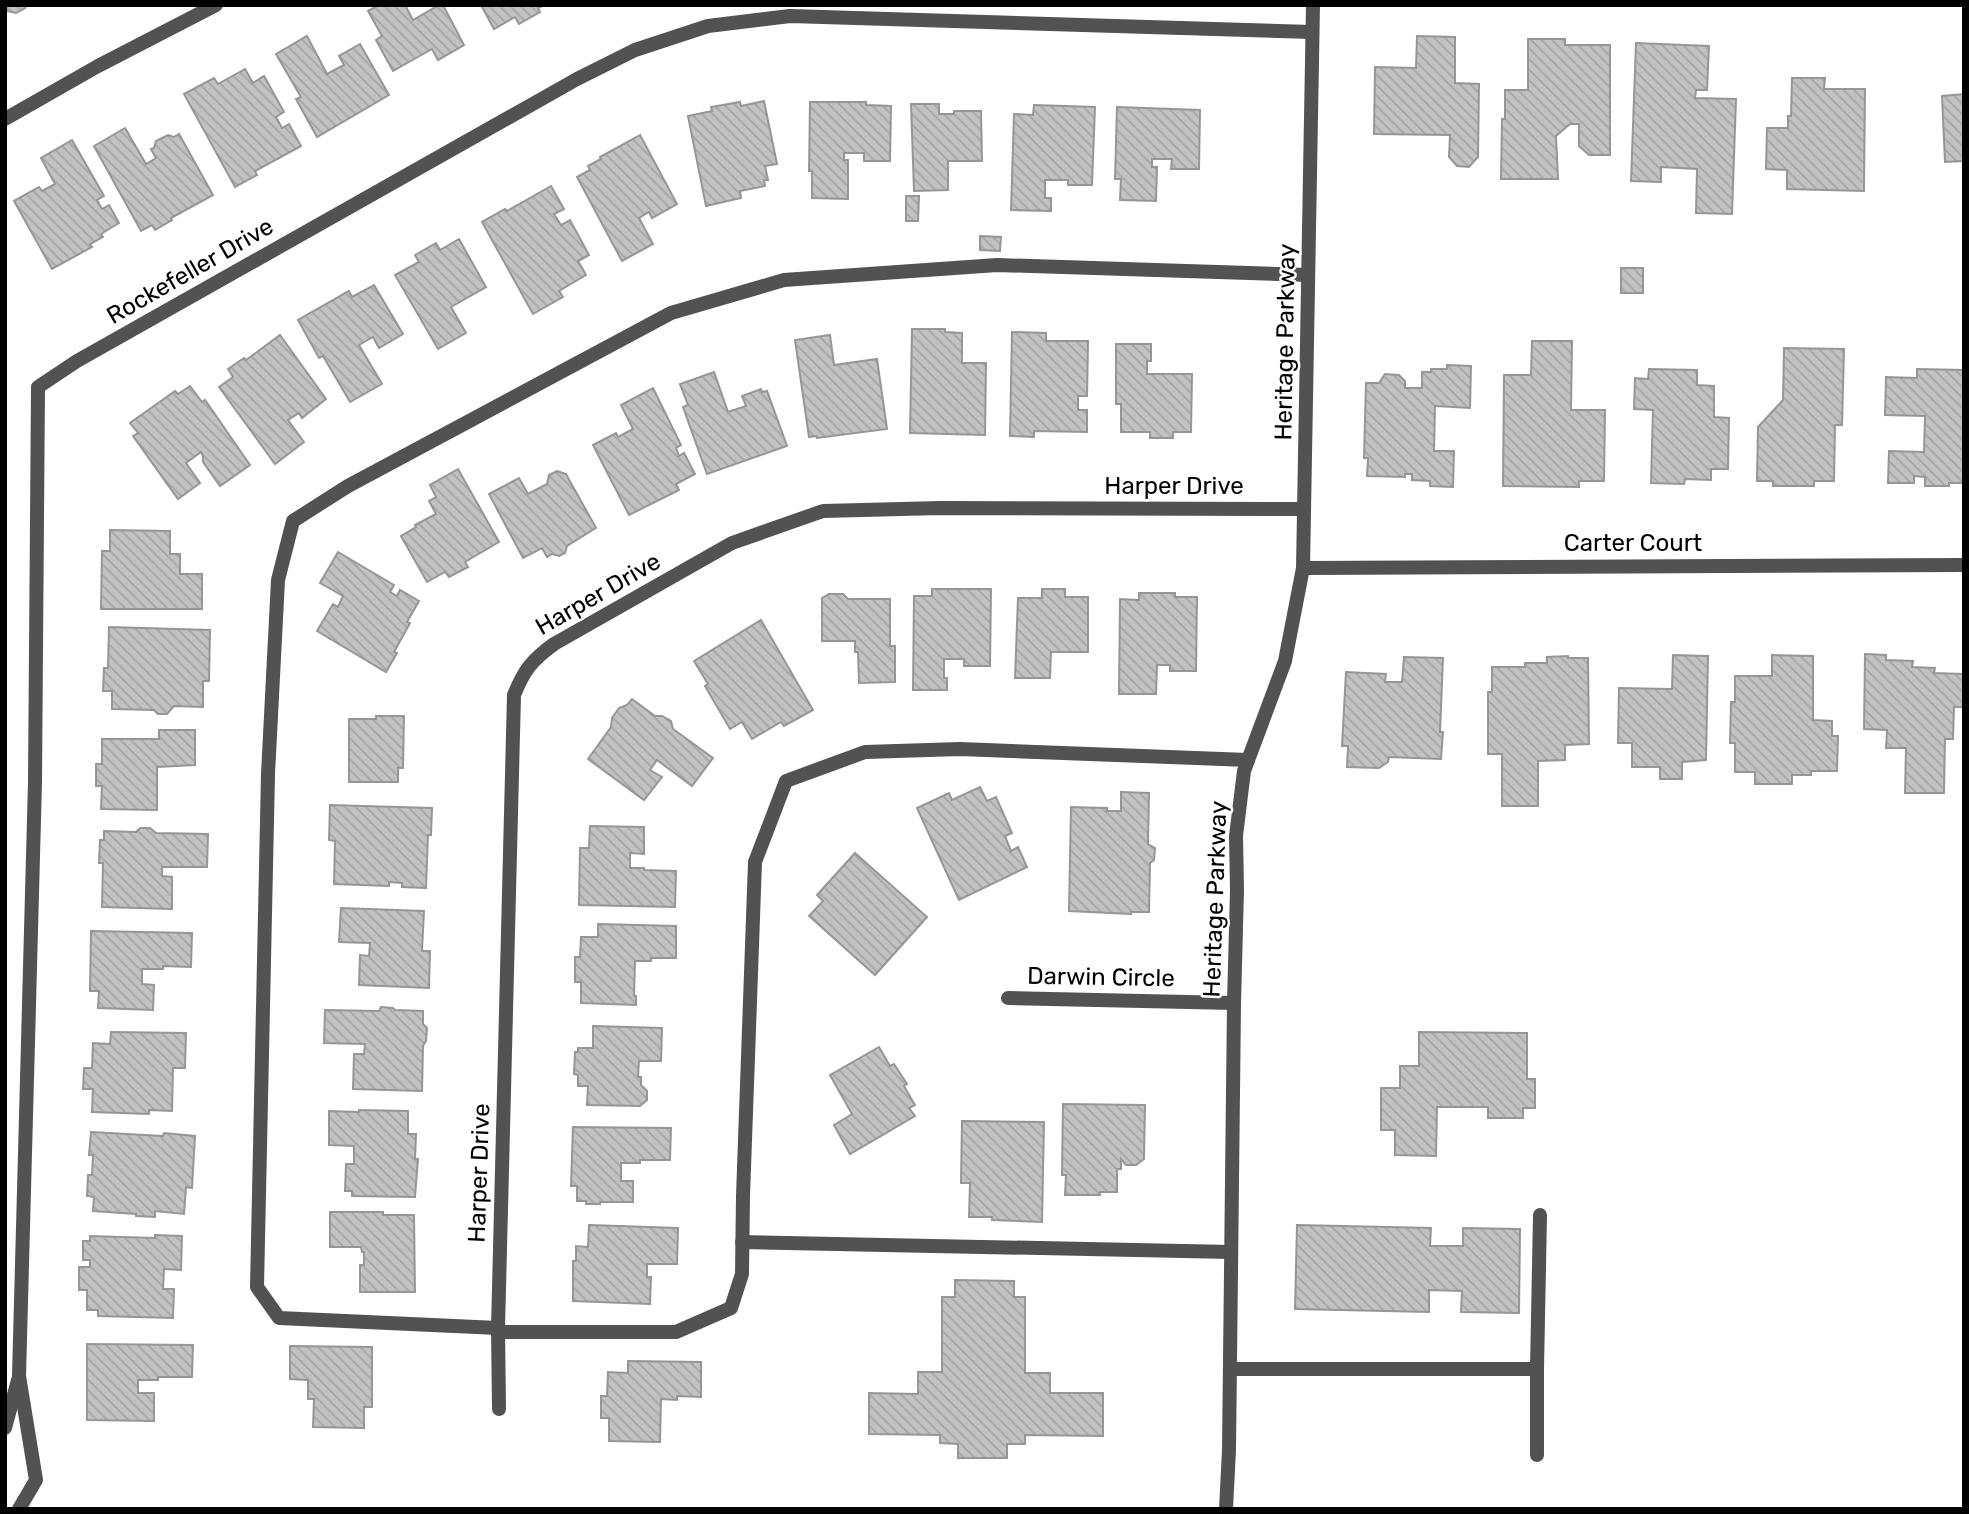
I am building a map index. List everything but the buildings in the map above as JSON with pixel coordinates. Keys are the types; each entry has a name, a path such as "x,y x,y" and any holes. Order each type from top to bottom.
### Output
{"street":[{"path":"5,119 98,66 216,5"},
{"name":"Heritage Parkway","path":"1226,1509 1229,1450 1236,836 1244,771 1285,660 1303,568 1313,5"},
{"name":"Rockefeller Drive","path":"19,1509 36,1480 19,1376 35,782 38,387 77,361 577,79 635,50 708,26 790,16 1312,32"},
{"path":"1248,760 960,749 866,752 786,781 755,862 742,1274 731,1308 676,1332 498,1330 279,1318 257,1287 270,732 278,580 293,521 348,486 670,313 784,280 997,265 1308,275"},
{"name":"Harper Drive","path":"499,1409 498,1330 514,695 522,675 536,657 554,644 732,543 823,511 941,508 1304,509"},
{"name":"Carter Court","path":"1303,568 1964,565"},
{"name":"Darwin Circle","path":"1008,998 1234,1003"},
{"path":"1538,1455 1540,1215"},
{"path":"743,1242 1231,1252"},
{"path":"1230,1369 1537,1369"},
{"name":"Rockefeller Drive","path":"5,1428 19,1376"}]}
